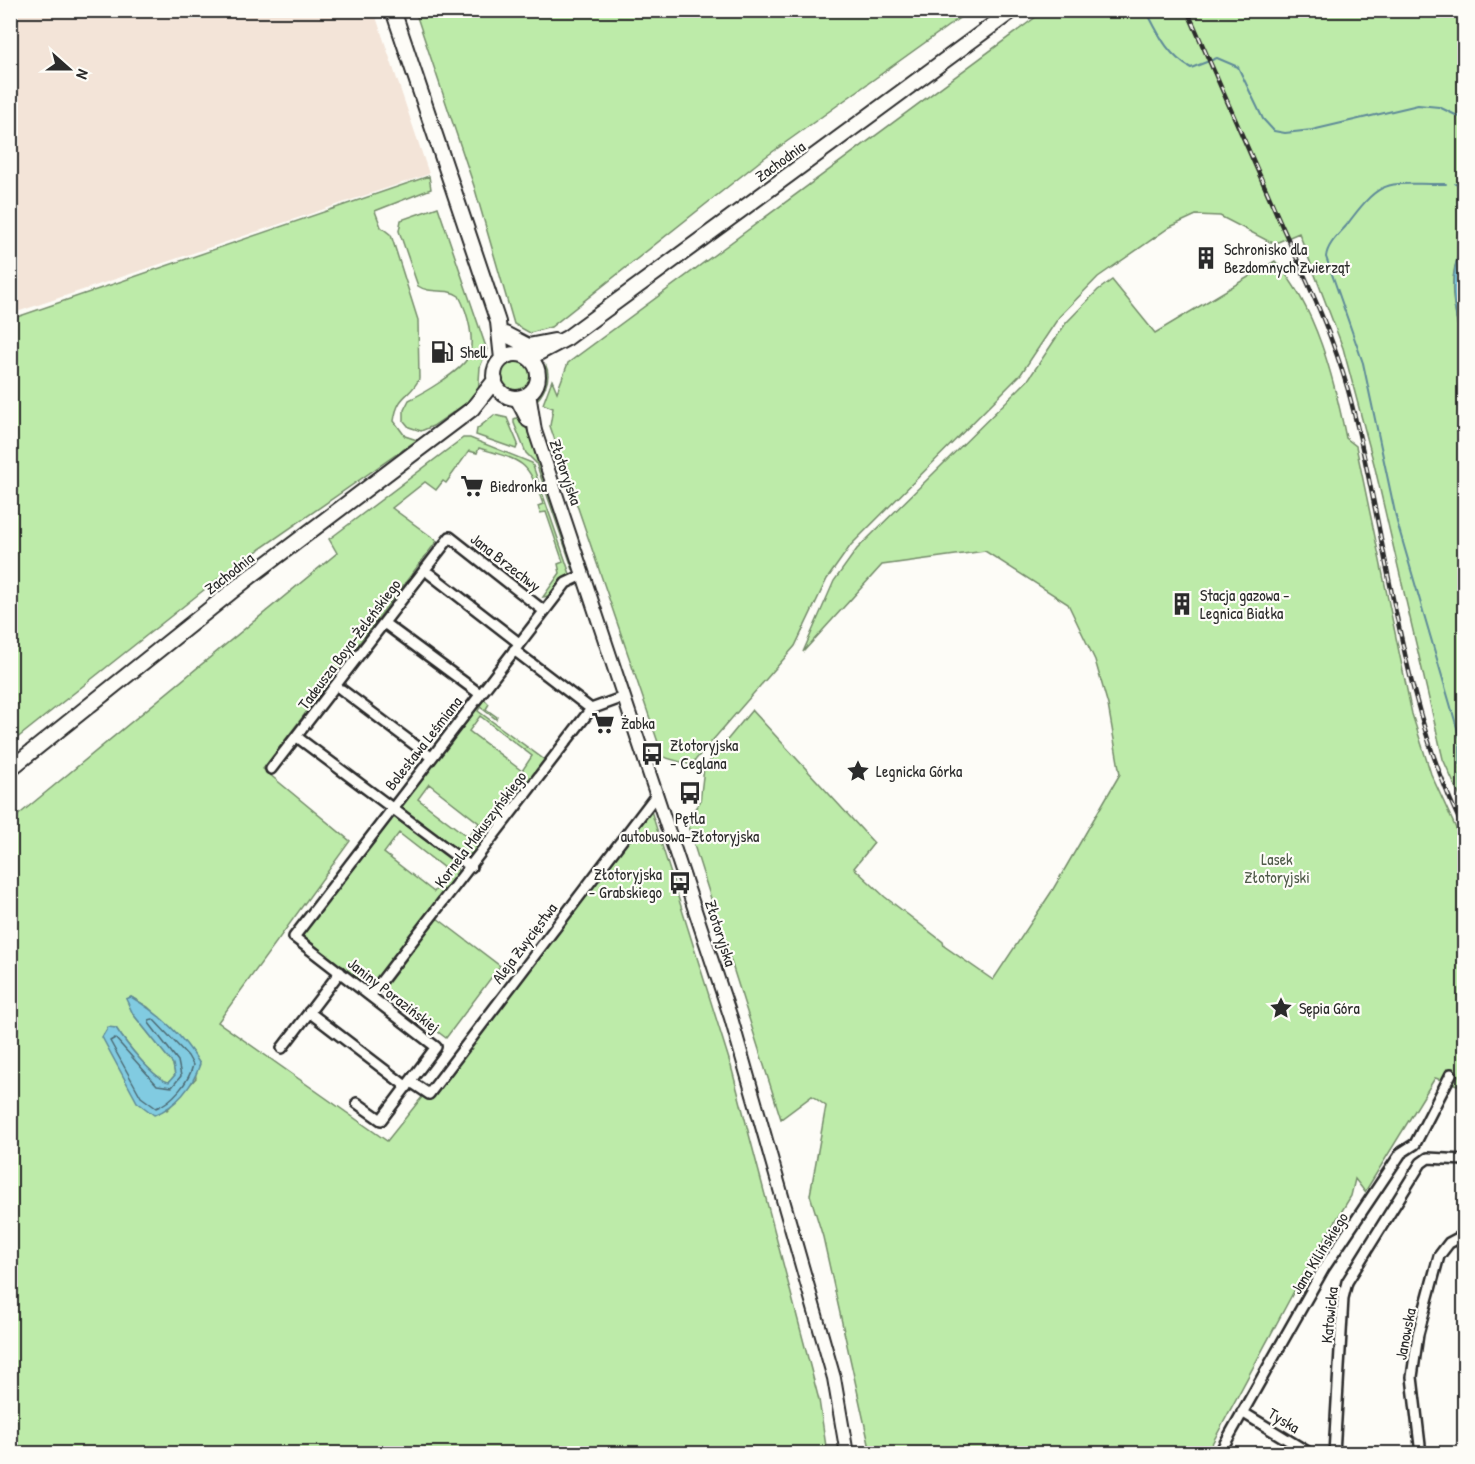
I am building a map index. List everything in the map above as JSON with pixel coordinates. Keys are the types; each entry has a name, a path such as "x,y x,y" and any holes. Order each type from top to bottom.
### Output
{"main road":[{"path":"393,10 501,328 502,359 496,368 495,380 516,395 537,383 538,373 501,328"},
{"name":"Zachodnia","path":"538,373 544,361 567,338 1013,10"},
{"path":"501,328 528,346 567,338"},
{"name":"Zachodnia","path":"524,356 567,338"},
{"path":"502,359 524,356"},
{"name":"Zachodnia","path":"10,769 251,576 472,409 495,380"},
{"name":"Zachodnia","path":"472,409 516,395"}],"street":[{"name":"Złotoryjska","path":"516,395 534,431 731,1018 834,1378 847,1454"},
{"name":"Jana Brzechwy","path":"450,537 544,611"},
{"name":"Tadeusza Boya-Żeleńskiego","path":"271,769 450,537"},
{"path":"430,574 591,709 624,697"},
{"name":"Bolesława Leśmiana","path":"294,937 566,583 583,575"},
{"path":"384,622 480,694"},
{"path":"342,690 431,757"},
{"name":"Kornela Makuszyńskiego","path":"370,996 591,709"},
{"path":"297,736 471,867"},
{"name":"Aleja Zwycięstwa","path":"409,1084 429,1094 657,794"},
{"name":"Janiny Porazińskiej","path":"294,937 436,1047 381,1120 357,1103"},
{"path":"282,1048 340,972"},
{"path":"309,1012 409,1084"},
{"name":"Jana Kilińskiego","path":"1219,1454 1324,1268 1401,1153 1416,1144 1451,1074"},
{"name":"Katowicka","path":"1334,1454 1342,1298 1347,1282 1421,1163 1428,1158 1464,1160"},
{"name":"Janowska","path":"1421,1454 1412,1377 1418,1334 1439,1256 1449,1243 1464,1235"},
{"name":"Tyska","path":"1242,1412 1311,1454"}],"shaded area":[{"path":"10,11 374,11 429,174 11,314"}],"green space":[{"path":"415,10 969,11 764,158 551,327 530,333 514,324 474,186"},
{"path":"1044,11 1464,11 1464,243 1454,271 1453,298 1464,355 1464,806 1443,759 1374,464 1343,348 1299,233 1278,242 1270,242 1220,216 1196,215 1170,227 1098,277 1059,317 1021,374 851,545 827,579 795,646 691,765 663,757 550,426 553,408 543,404 552,380 557,392 568,363"},
{"path":"429,176 431,189 375,211 381,227 391,235 418,320 419,379 398,405 394,421 405,436 417,440 224,574 11,743 11,319"},
{"path":"438,207 487,350 480,367 478,395 433,426 421,431 409,427 404,421 404,410 409,400 457,370 467,359 471,345 468,318 459,296 418,286 399,231 401,220"},
{"name":"Lasek Złotoryjski","path":"1275,261 1302,299 1312,321 1336,392 1346,438 1356,446 1412,714 1431,774 1464,846 1464,1087 1435,1078 1365,1192 1355,1179 1351,1196 1300,1280 1207,1453 871,1453 823,1237 810,1195 826,1106 812,1096 781,1119 686,820 700,802 704,768 752,710 874,843 854,868 885,897 943,942 944,946 993,980 1052,891 1120,774 1108,705 1095,660 1068,604 985,551 882,565 803,652 834,581 857,549 1028,380 1066,323 1098,290 1112,280 1155,333"},
{"path":"516,361 527,365 531,376 527,387 516,391 505,387 501,376 505,365"},
{"path":"546,366 548,376 546,387 533,403"},
{"path":"494,415 507,418 518,444 516,449 476,435 477,429"},
{"path":"521,416 537,452 573,570 536,463 526,453 514,423 514,419"},
{"path":"463,438 470,438 532,463 570,574 561,579 549,596 543,597 560,573 558,564 563,562 546,512 540,513 538,506 543,504 533,478 522,464 506,456 479,448 477,453 469,451 446,483 443,481 436,490 425,482 392,508 437,541 263,769 350,841 218,1022 387,1141 525,968 649,804 731,1066 819,1400 827,1453 11,1454 11,821 337,553 329,539","holes":["131,997 148,1007 193,1053 196,1078 167,1110 116,1028 148,1068 169,1082 175,1075 173,1064 133,1014 127,999"]},
{"path":"485,700 489,704 486,709 497,717 496,719 480,707 478,711 546,761 477,850 462,859 400,812 402,802 481,701","holes":["480,716 532,756 522,771 469,731","429,784 479,823 468,837 418,799"]},
{"path":"393,816 456,864 458,872 372,985 366,984 303,937 303,932","holes":["399,833 449,872 434,892 384,853"]},
{"path":"437,918 500,966 446,1038 383,990"}],"water":[{"path":"1464,243 1464,355 1455,312 1453,284 1454,270"},
{"path":"131,997 170,1026 200,1064 183,1095 169,1107 154,1115 137,1102 102,1037 108,1027 116,1028 133,1051 156,1075 169,1082 175,1075 173,1064 133,1014 126,999"}],"waterway":[{"path":"1146,10 1169,50 1191,68 1217,58 1238,67 1263,119 1274,131 1285,133 1312,130 1418,105 1439,107 1464,119"},
{"path":"1446,184 1398,184 1379,190 1369,198 1333,240 1326,257 1363,363 1397,522 1460,738 1461,793 1464,805"},
{"path":"1455,184 1464,184"}],"railway":[{"path":"1187,10 1318,306 1342,369 1362,445 1408,669 1441,778 1464,830"}],"place":[{"name":"Schronisko dla Bezdomnych Zwierząt","path":"1206,258"},
{"name":"Shell","path":"442,352"},
{"name":"Biedronka","path":"472,486"},
{"name":"Stacja gazowa - Legnica Białka","path":"1182,604"},
{"name":"Żabka","path":"603,723"},
{"name":"Złotoryjska - Ceglana","path":"652,754"},
{"name":"Legnicka Górka","path":"858,771"},
{"name":"Pętla autobusowa-Złotoryjska","path":"690,793"},
{"name":"Złotoryjska - Grabskiego","path":"680,883"},
{"name":"Sępia Góra","path":"1281,1008"}]}
